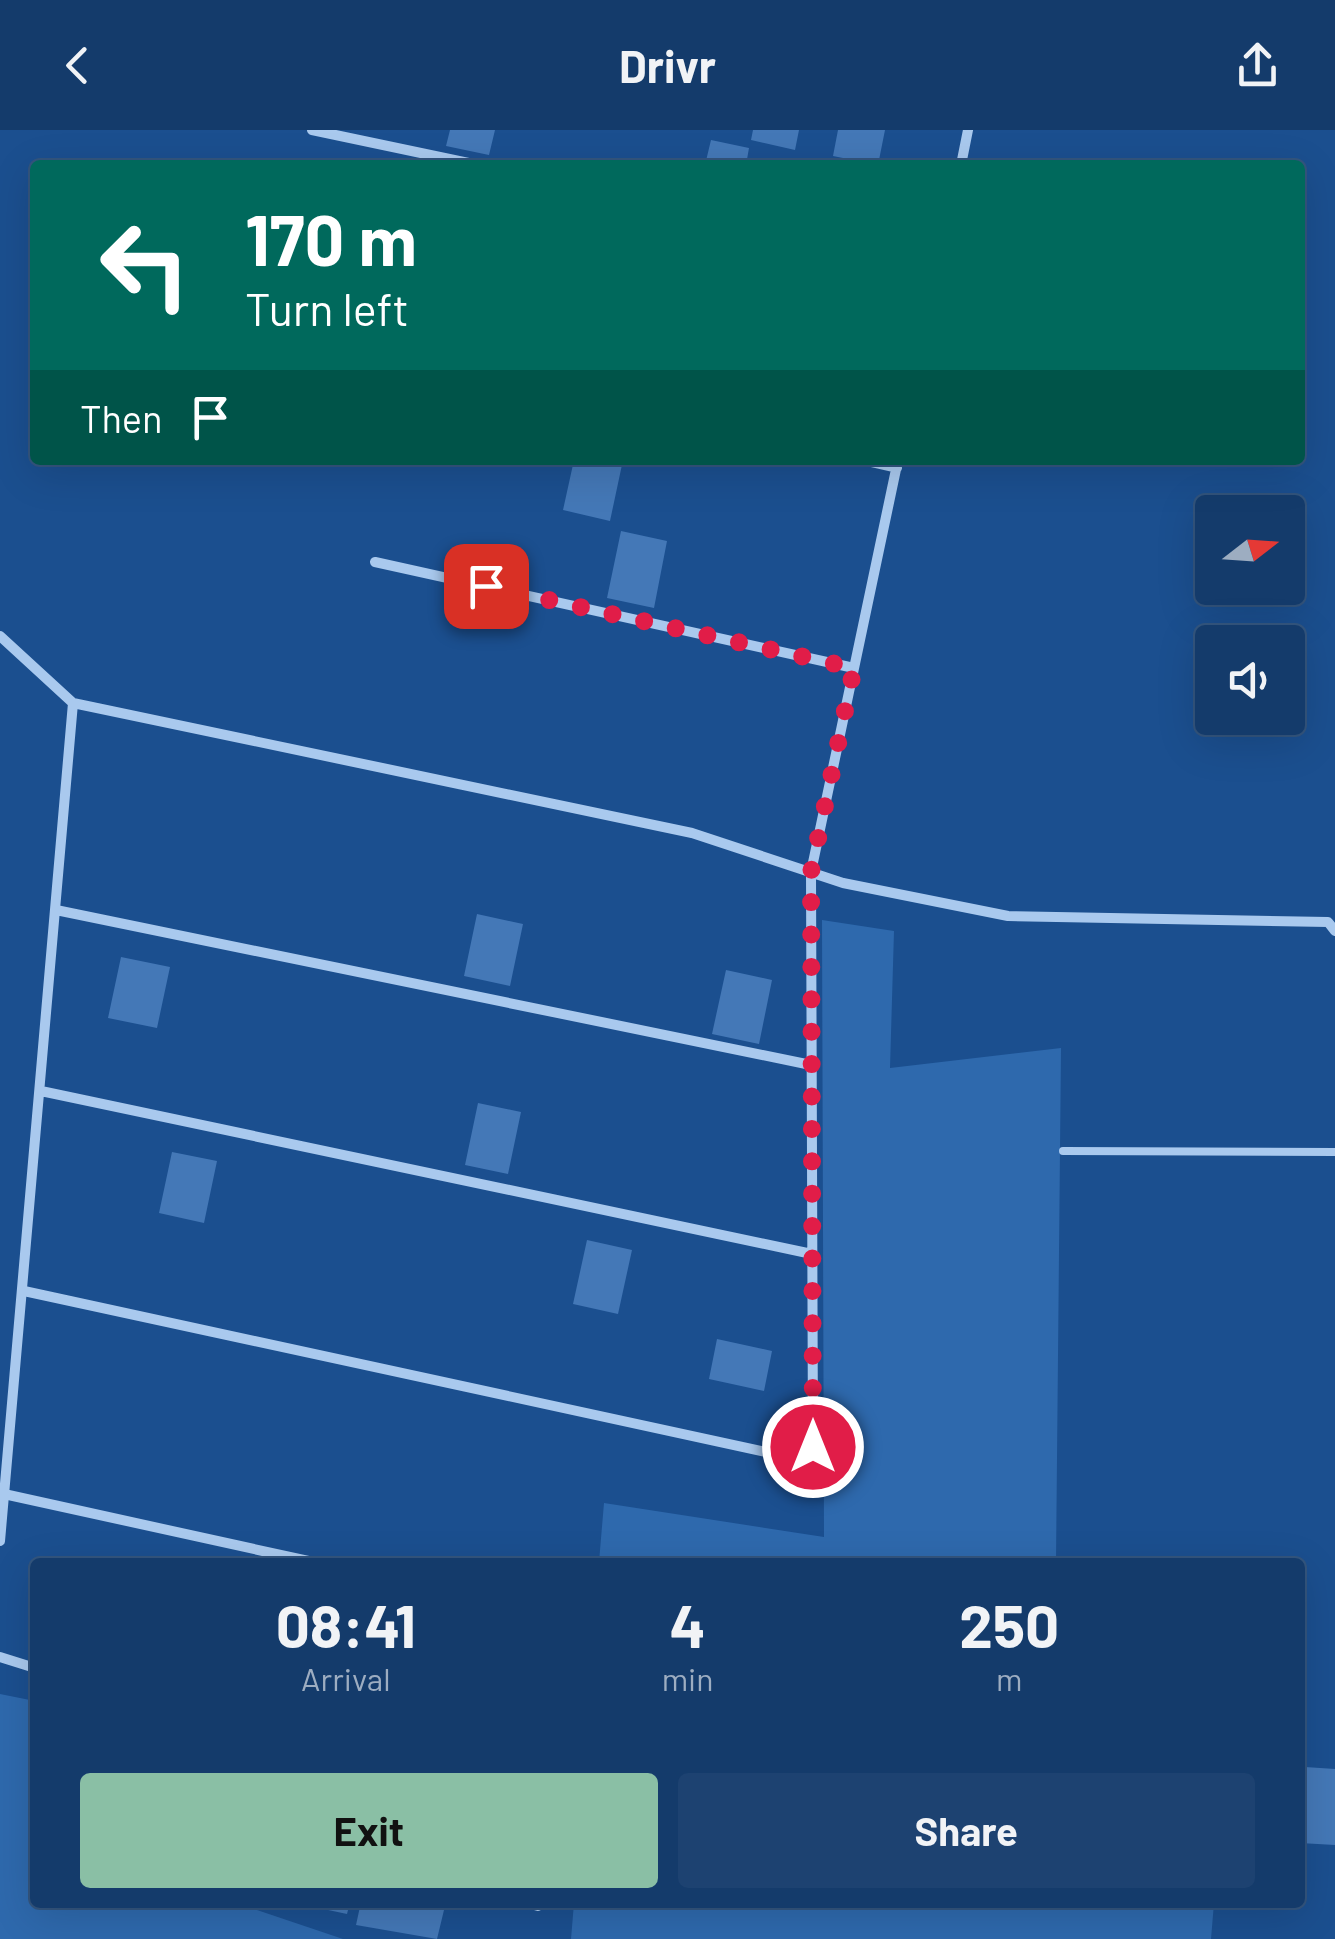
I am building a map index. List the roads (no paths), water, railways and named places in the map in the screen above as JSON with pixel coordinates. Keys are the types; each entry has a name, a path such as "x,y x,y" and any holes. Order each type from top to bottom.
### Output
{"street":[{"path":"312,130 454,160"},
{"path":"962,160 968,130"},
{"path":"24,1291 803,1460 813,1447 811,872 897,465"},
{"path":"375,562 854,668"},
{"path":"0,636 73,704 692,833 811,872 1008,916 1328,922 1335,931"},
{"path":"0,1541 73,704"},
{"path":"56,910 812,1064"},
{"path":"41,1091 812,1254"},
{"path":"4,1494 295,1558"},
{"path":"0,1657 30,1666"}],"lane":[{"path":"1063,1151 1335,1152"}]}
